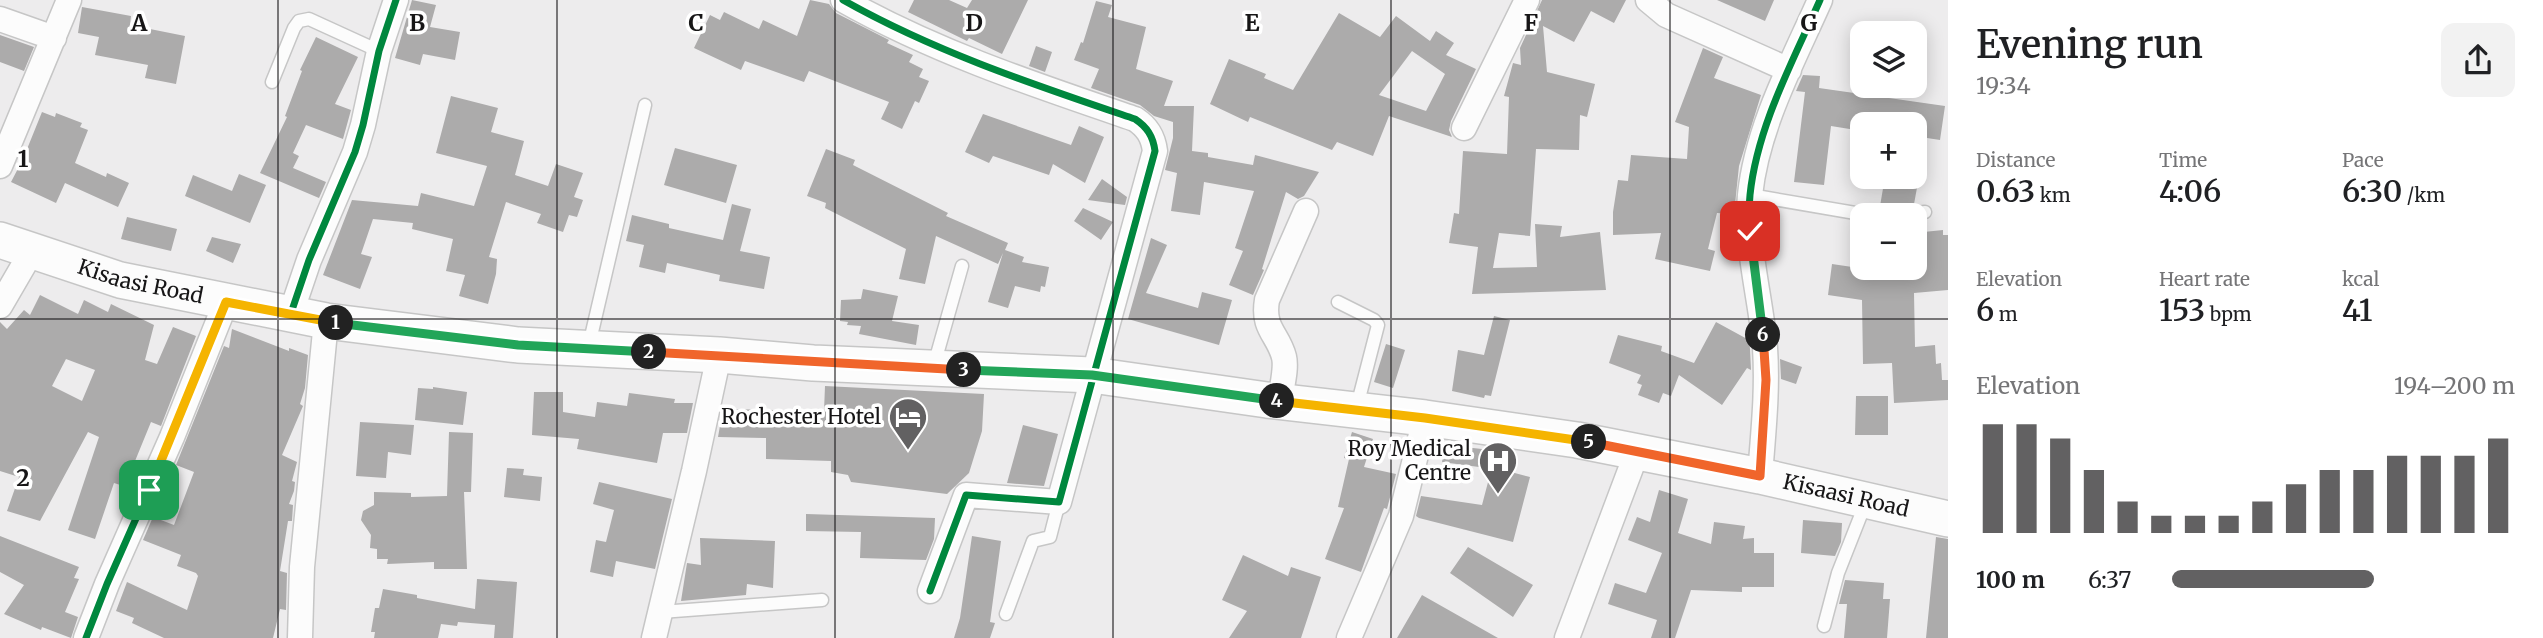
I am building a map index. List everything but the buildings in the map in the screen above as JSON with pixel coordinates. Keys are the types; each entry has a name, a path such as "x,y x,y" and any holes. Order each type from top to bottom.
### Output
{"main road":[{"name":"Kisaasi Road","path":"16,246 120,280 290,316 518,345 933,369 1092,375 1577,440 1760,476 1948,519"}],"street":[{"path":"0,166 69,0"},
{"path":"290,316 309,260 355,152 379,51 396,0"},
{"path":"843,0 878,20 937,47 1017,79 1135,119 1154,140 1155,151 1059,502 966,495 930,591"},
{"path":"1464,128 1527,0"},
{"path":"1648,0 1666,15 1789,71"},
{"path":"1760,476 1766,380 1765,346 1750,231 1750,195 1766,127 1820,0"},
{"path":"0,19 54,38"},
{"path":"1280,401 1284,358 1268,328 1265,310 1306,211"},
{"path":"0,306 16,246"},
{"path":"86,638 226,302"},
{"path":"300,638 302,567 326,321"},
{"path":"654,638 719,355"},
{"path":"1349,638 1401,516 1425,418"},
{"path":"1567,638 1637,452"}],"lane":[{"path":"272,82 293,28 299,21 309,19 379,51"},
{"path":"588,349 646,106"},
{"path":"1750,195 1850,212"},
{"path":"933,369 962,266"},
{"path":"1338,302 1374,320 1378,325 1356,410"},
{"path":"1006,614 1033,541 1050,537 1059,502"},
{"path":"1824,626 1838,573 1866,502"},
{"path":"661,612 822,600"}],"cycle path":[{"path":"290,316 309,260 355,152 379,51 396,0"},
{"path":"843,0 949,52 1135,119 1149,132 1155,151 1059,502 966,495 930,591"},
{"path":"1760,476 1766,364 1750,233 1750,195 1760,144 1768,120 1820,0"},
{"path":"86,638 226,302"}],"place":[{"name":"Rochester Hotel","path":"908,451"},
{"name":"Roy Medical Centre","path":"1498,495"}],"route":[{"path":"149,490 226,302 290,316 518,345 719,355 813,363 1092,375 1577,440 1760,476 1765,420 1765,346 1750,231"}]}
